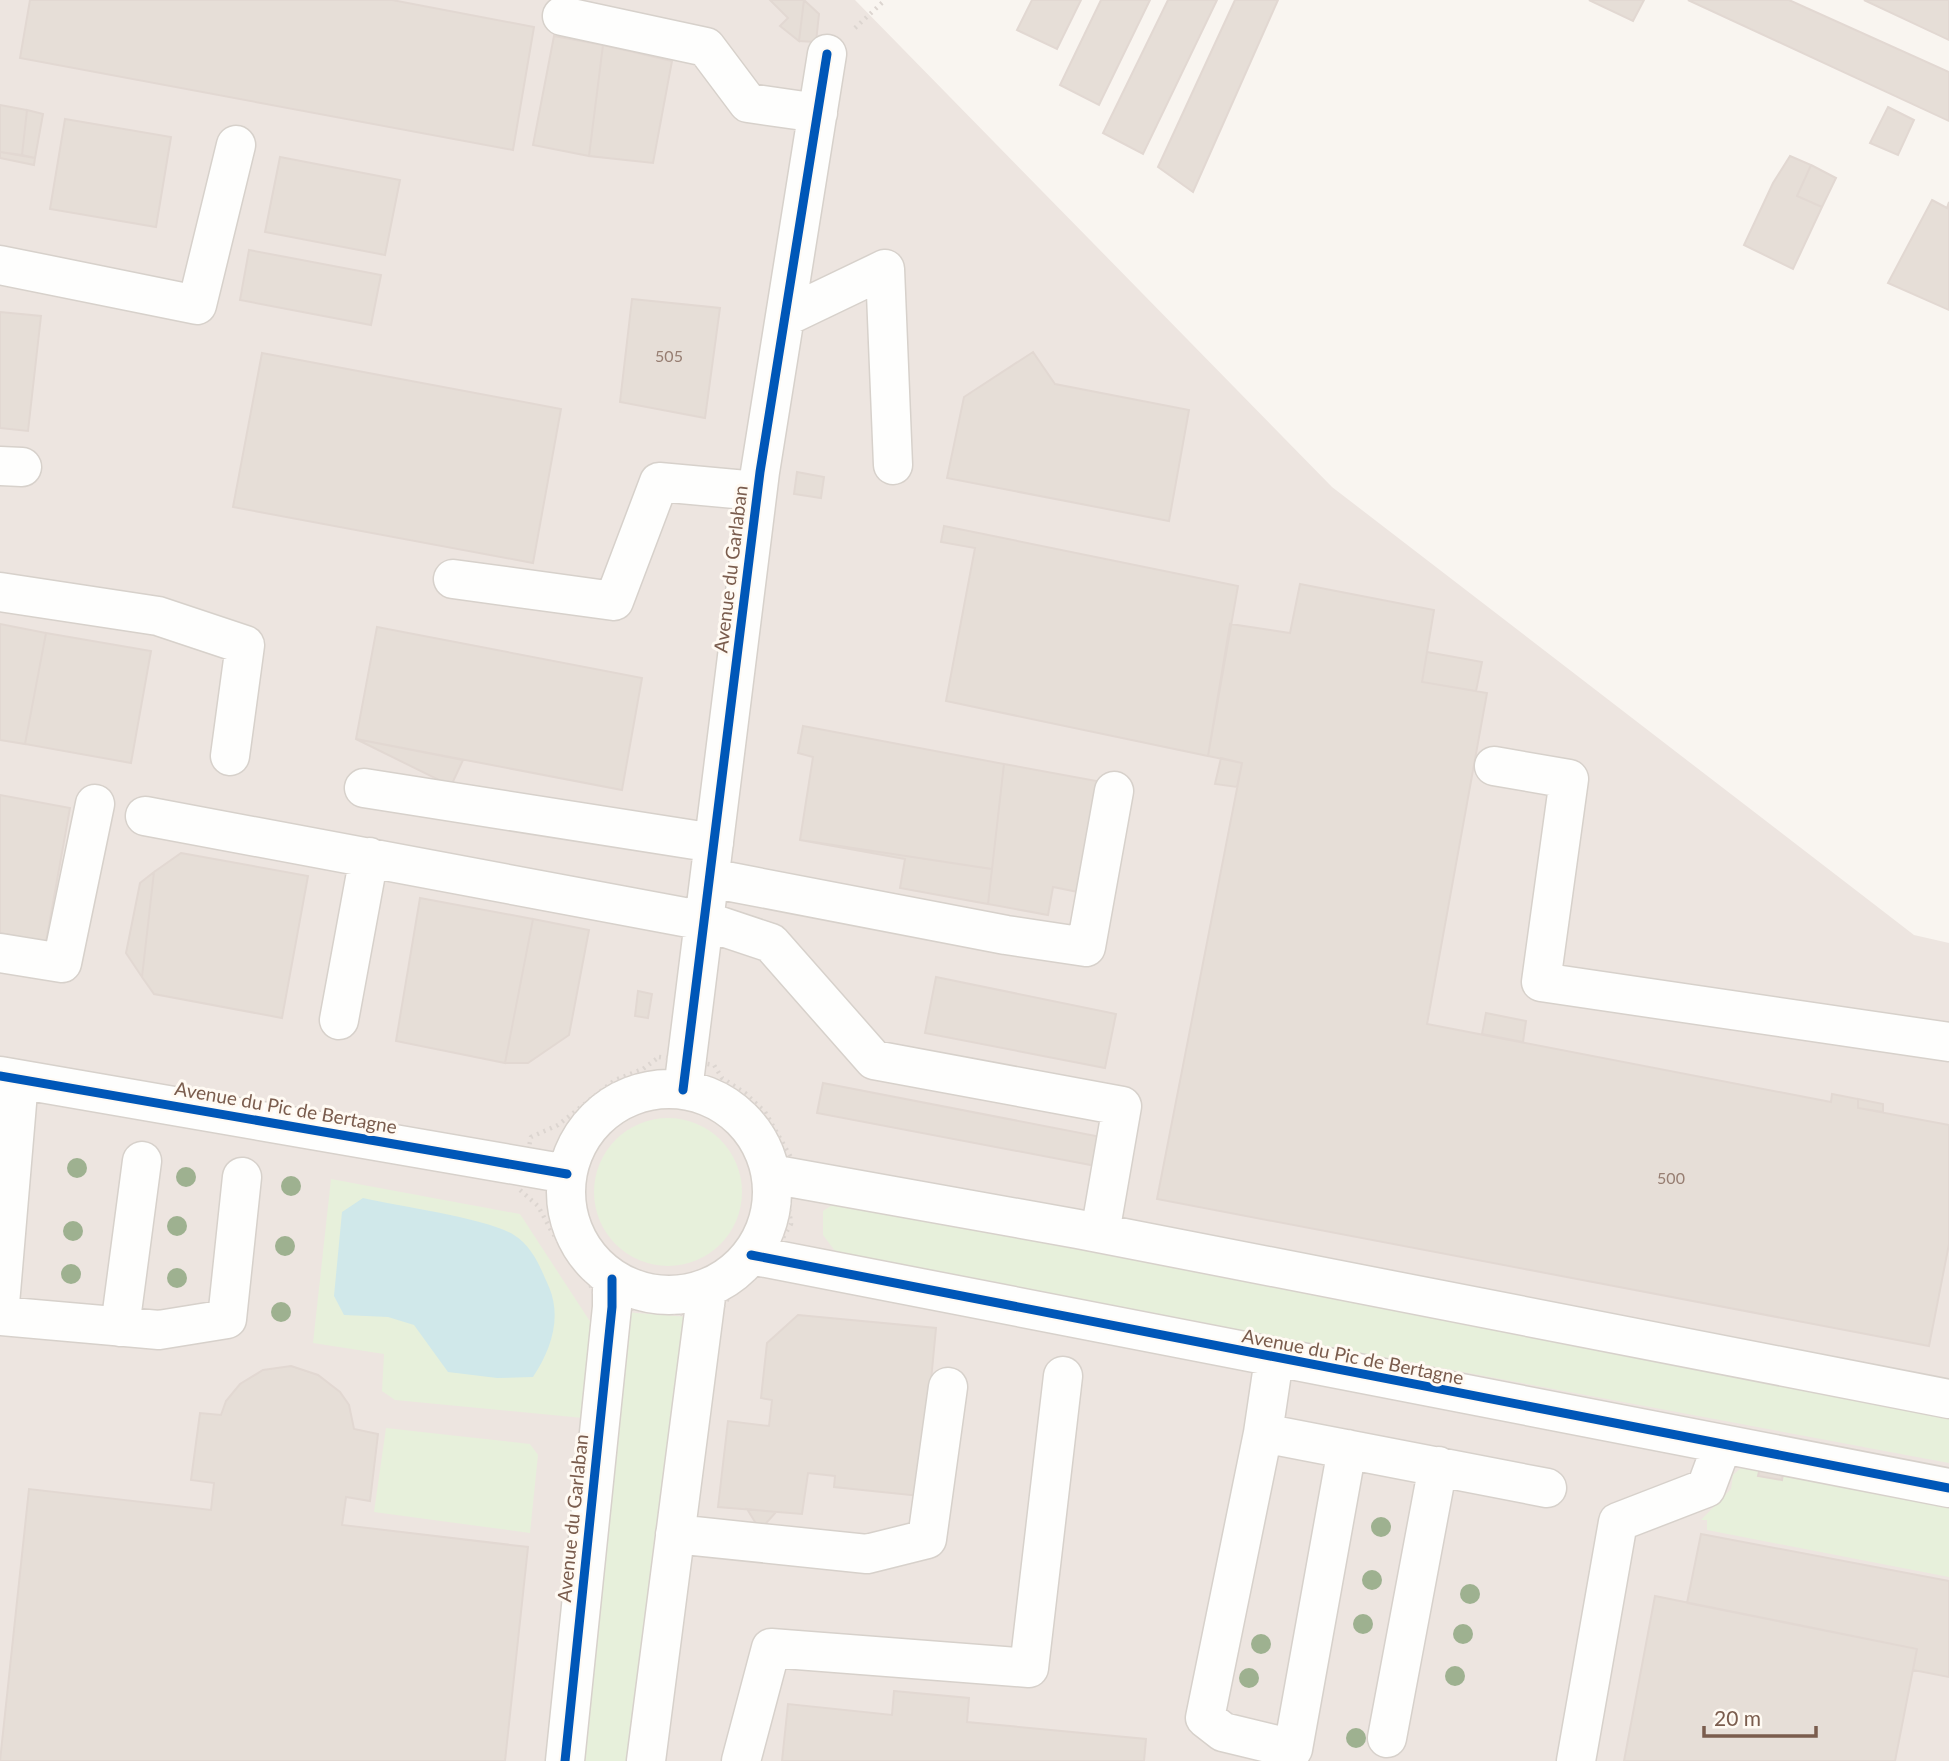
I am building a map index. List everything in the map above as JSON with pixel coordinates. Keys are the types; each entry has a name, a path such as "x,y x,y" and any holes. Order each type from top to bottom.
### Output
{"street":[{"path":"562,16 706,47 748,103 818,113"},
{"name":"Avenue du Garlaban","path":"684,1076 757,491 827,54"},
{"path":"0,265 197,305 236,145"},
{"path":"785,317 885,269 893,465"},
{"path":"453,579 614,601 659,482 757,491"},
{"path":"0,592 158,616 245,645 230,757"},
{"path":"1494,766 1569,779 1541,982 1949,1042"},
{"path":"364,788 712,860 1006,935 1086,947 1114,790"},
{"path":"0,953 62,963 95,804"},
{"path":"145,816 705,921 771,943 874,1060 1122,1106 1100,1233"},
{"path":"339,1020 369,857"},
{"path":"705,1302 683,1295 658,1296 634,1290 612,1293 573,1233 566,1204 566,1174 574,1149 588,1127 608,1109 631,1096 656,1090 684,1076 740,1118 781,1177 1100,1233 1949,1398"},
{"path":"0,1304 9,1078"},
{"name":"Avenue du Pic de Bertagne","path":"9,1078 566,1174"},
{"path":"120,1327 142,1161"},
{"path":"0,1316 159,1330 227,1319 242,1177"},
{"path":"646,1761 705,1302 732,1275 763,1258 765,1231 781,1177"},
{"name":"Avenue du Pic de Bertagne","path":"763,1258 1949,1488"},
{"name":"Avenue du Garlaban","path":"565,1761 612,1293"},
{"path":"1274,1359 1264,1433 1205,1718 1223,1732 1263,1751 1293,1749 1347,1449"},
{"path":"741,1761 771,1648 1029,1668 1063,1376"},
{"path":"675,1534 867,1554 927,1539 948,1387"},
{"path":"1264,1433 1547,1488"},
{"path":"1576,1761 1618,1522 1706,1488 1721,1445"},
{"path":"1387,1738 1438,1466"}],"path":[{"path":"659,1057 684,1076 714,1065 722,1078 745,1093 765,1112 793,1161 781,1177 791,1224 777,1248 763,1258 770,1272 741,1283 726,1297 719,1317 705,1302 612,1293 597,1305 593,1289 552,1232 538,1206 520,1190 531,1137 558,1125 615,1080 643,1069 659,1057"}],"shaded area":[{"path":"0,0 855,0 1332,487 1914,935 1949,943 1949,1761 0,1761"}],"green space":[{"path":"668,1118 696,1123 721,1139 737,1164 742,1192 737,1220 721,1245 696,1261 668,1266 640,1261 615,1245 599,1220 594,1192 599,1164 615,1139 640,1123"},
{"path":"331,1179 520,1214 593,1326 583,1418 395,1400 382,1391 384,1354 313,1343"},
{"path":"837,1202 1949,1407 1949,1463 838,1255 823,1235 823,1211"},
{"path":"624,1312 689,1317 641,1761 578,1761"},
{"path":"386,1428 530,1444 538,1455 530,1533 374,1512"},
{"path":"1743,1466 1949,1501 1949,1577 1707,1530 1707,1520 1701,1520 1731,1489 1733,1475"}],"water":[{"path":"363,1198 484,1223 514,1235 526,1245 549,1287 555,1310 553,1334 533,1377 497,1378 448,1372 414,1325 388,1317 344,1315 334,1296 342,1212"}],"building":[{"path":"30,0 392,0 534,27 513,150 20,58"},
{"path":"770,0 804,0 799,41 780,26 788,18"},
{"path":"804,0 819,14 816,42 799,41"},
{"path":"1032,0 1081,0 1057,49 1017,30"},
{"path":"1101,0 1150,0 1099,105 1060,85"},
{"path":"1168,0 1217,0 1143,154 1103,133"},
{"path":"1235,0 1278,0 1193,192 1158,167"},
{"path":"1589,0 1644,0 1633,21"},
{"path":"1688,0 1789,0 1949,72 1949,121"},
{"path":"1864,0 1949,0 1949,40"},
{"path":"554,36 603,45 589,156 533,145"},
{"path":"603,45 672,61 653,163 589,156"},
{"path":"0,105 27,110 22,155 0,152"},
{"path":"1888,107 1914,120 1898,155 1870,143"},
{"path":"27,110 43,114 35,158 22,155"},
{"path":"65,119 171,137 156,227 50,209"},
{"path":"0,152 35,158 34,165 0,158"},
{"path":"1790,156 1811,165 1797,196 1822,207 1793,269 1744,245 1773,183"},
{"path":"280,157 400,180 385,255 265,232"},
{"path":"1811,165 1836,178 1822,207 1797,196"},
{"path":"1932,200 1947,208 1949,202 1949,310 1888,283"},
{"path":"249,250 381,275 371,325 240,300"},
{"path":"632,299 720,308 705,418 620,402"},
{"path":"0,312 41,316 28,431 0,428"},
{"path":"1033,352 1055,384 1189,410 1169,521 947,478 964,397"},
{"path":"262,353 561,409 533,563 233,507"},
{"path":"797,472 824,477 821,498 794,494"},
{"path":"944,526 1238,586 1208,756 946,701 975,548 941,542"},
{"path":"1300,584 1434,610 1422,682 1487,693 1427,1024 1831,1102 1832,1094 1858,1099 1858,1108 1949,1125 1949,1244 1929,1346 1157,1199 1242,763 1208,756 1230,624 1290,633"},
{"path":"0,624 46,633 25,744 0,740"},
{"path":"377,627 642,678 622,790 356,739"},
{"path":"46,633 151,651 131,763 25,744"},
{"path":"1427,652 1482,662 1476,691 1422,682"},
{"path":"803,726 1004,764 992,869 800,840 813,757 798,753"},
{"path":"356,739 463,760 451,786"},
{"path":"1221,758 1242,763 1237,787 1215,784"},
{"path":"1004,764 1102,782 1083,893 1053,887 1048,915 988,904"},
{"path":"0,795 70,808 46,942 0,933"},
{"path":"800,840 992,869 988,904 900,888 905,859"},
{"path":"181,853 308,876 282,1018 154,994 142,977 154,872"},
{"path":"154,872 142,977 126,953 140,883"},
{"path":"420,898 533,919 505,1063 396,1041"},
{"path":"533,919 589,930 569,1035 528,1063 505,1063"},
{"path":"936,977 1116,1014 1105,1068 925,1033"},
{"path":"638,991 652,994 648,1018 635,1016"},
{"path":"1486,1013 1526,1021 1523,1042 1482,1034"},
{"path":"823,1083 1101,1137 1096,1166 817,1113"},
{"path":"1858,1099 1883,1104 1883,1112 1858,1108"},
{"path":"798,1315 936,1328 920,1496 834,1487 835,1476 808,1473 802,1514 718,1507 728,1421 769,1426 772,1400 761,1398 767,1343"},
{"path":"291,1366 318,1375 340,1392 349,1405 354,1429 378,1434 370,1501 346,1497 342,1525 528,1547 505,1761 0,1761 29,1489 211,1510 214,1483 191,1480 200,1413 221,1415 226,1401 240,1384 263,1370"},
{"path":"1761,1463 1784,1468 1782,1480 1758,1476"},
{"path":"747,1509 776,1512 760,1530"},
{"path":"1701,1534 1949,1581 1949,1677 1913,1670 1917,1649 1687,1603"},
{"path":"1655,1596 1917,1649 1895,1761 1624,1761"},
{"path":"894,1691 969,1698 967,1722 1146,1739 1144,1761 782,1761 788,1704 892,1715"}],"cycle path":[{"path":"683,1090 760,472 827,54"},
{"path":"0,1076 567,1174"},
{"path":"751,1255 1949,1488"},
{"path":"565,1761 612,1307 612,1279"}]}
